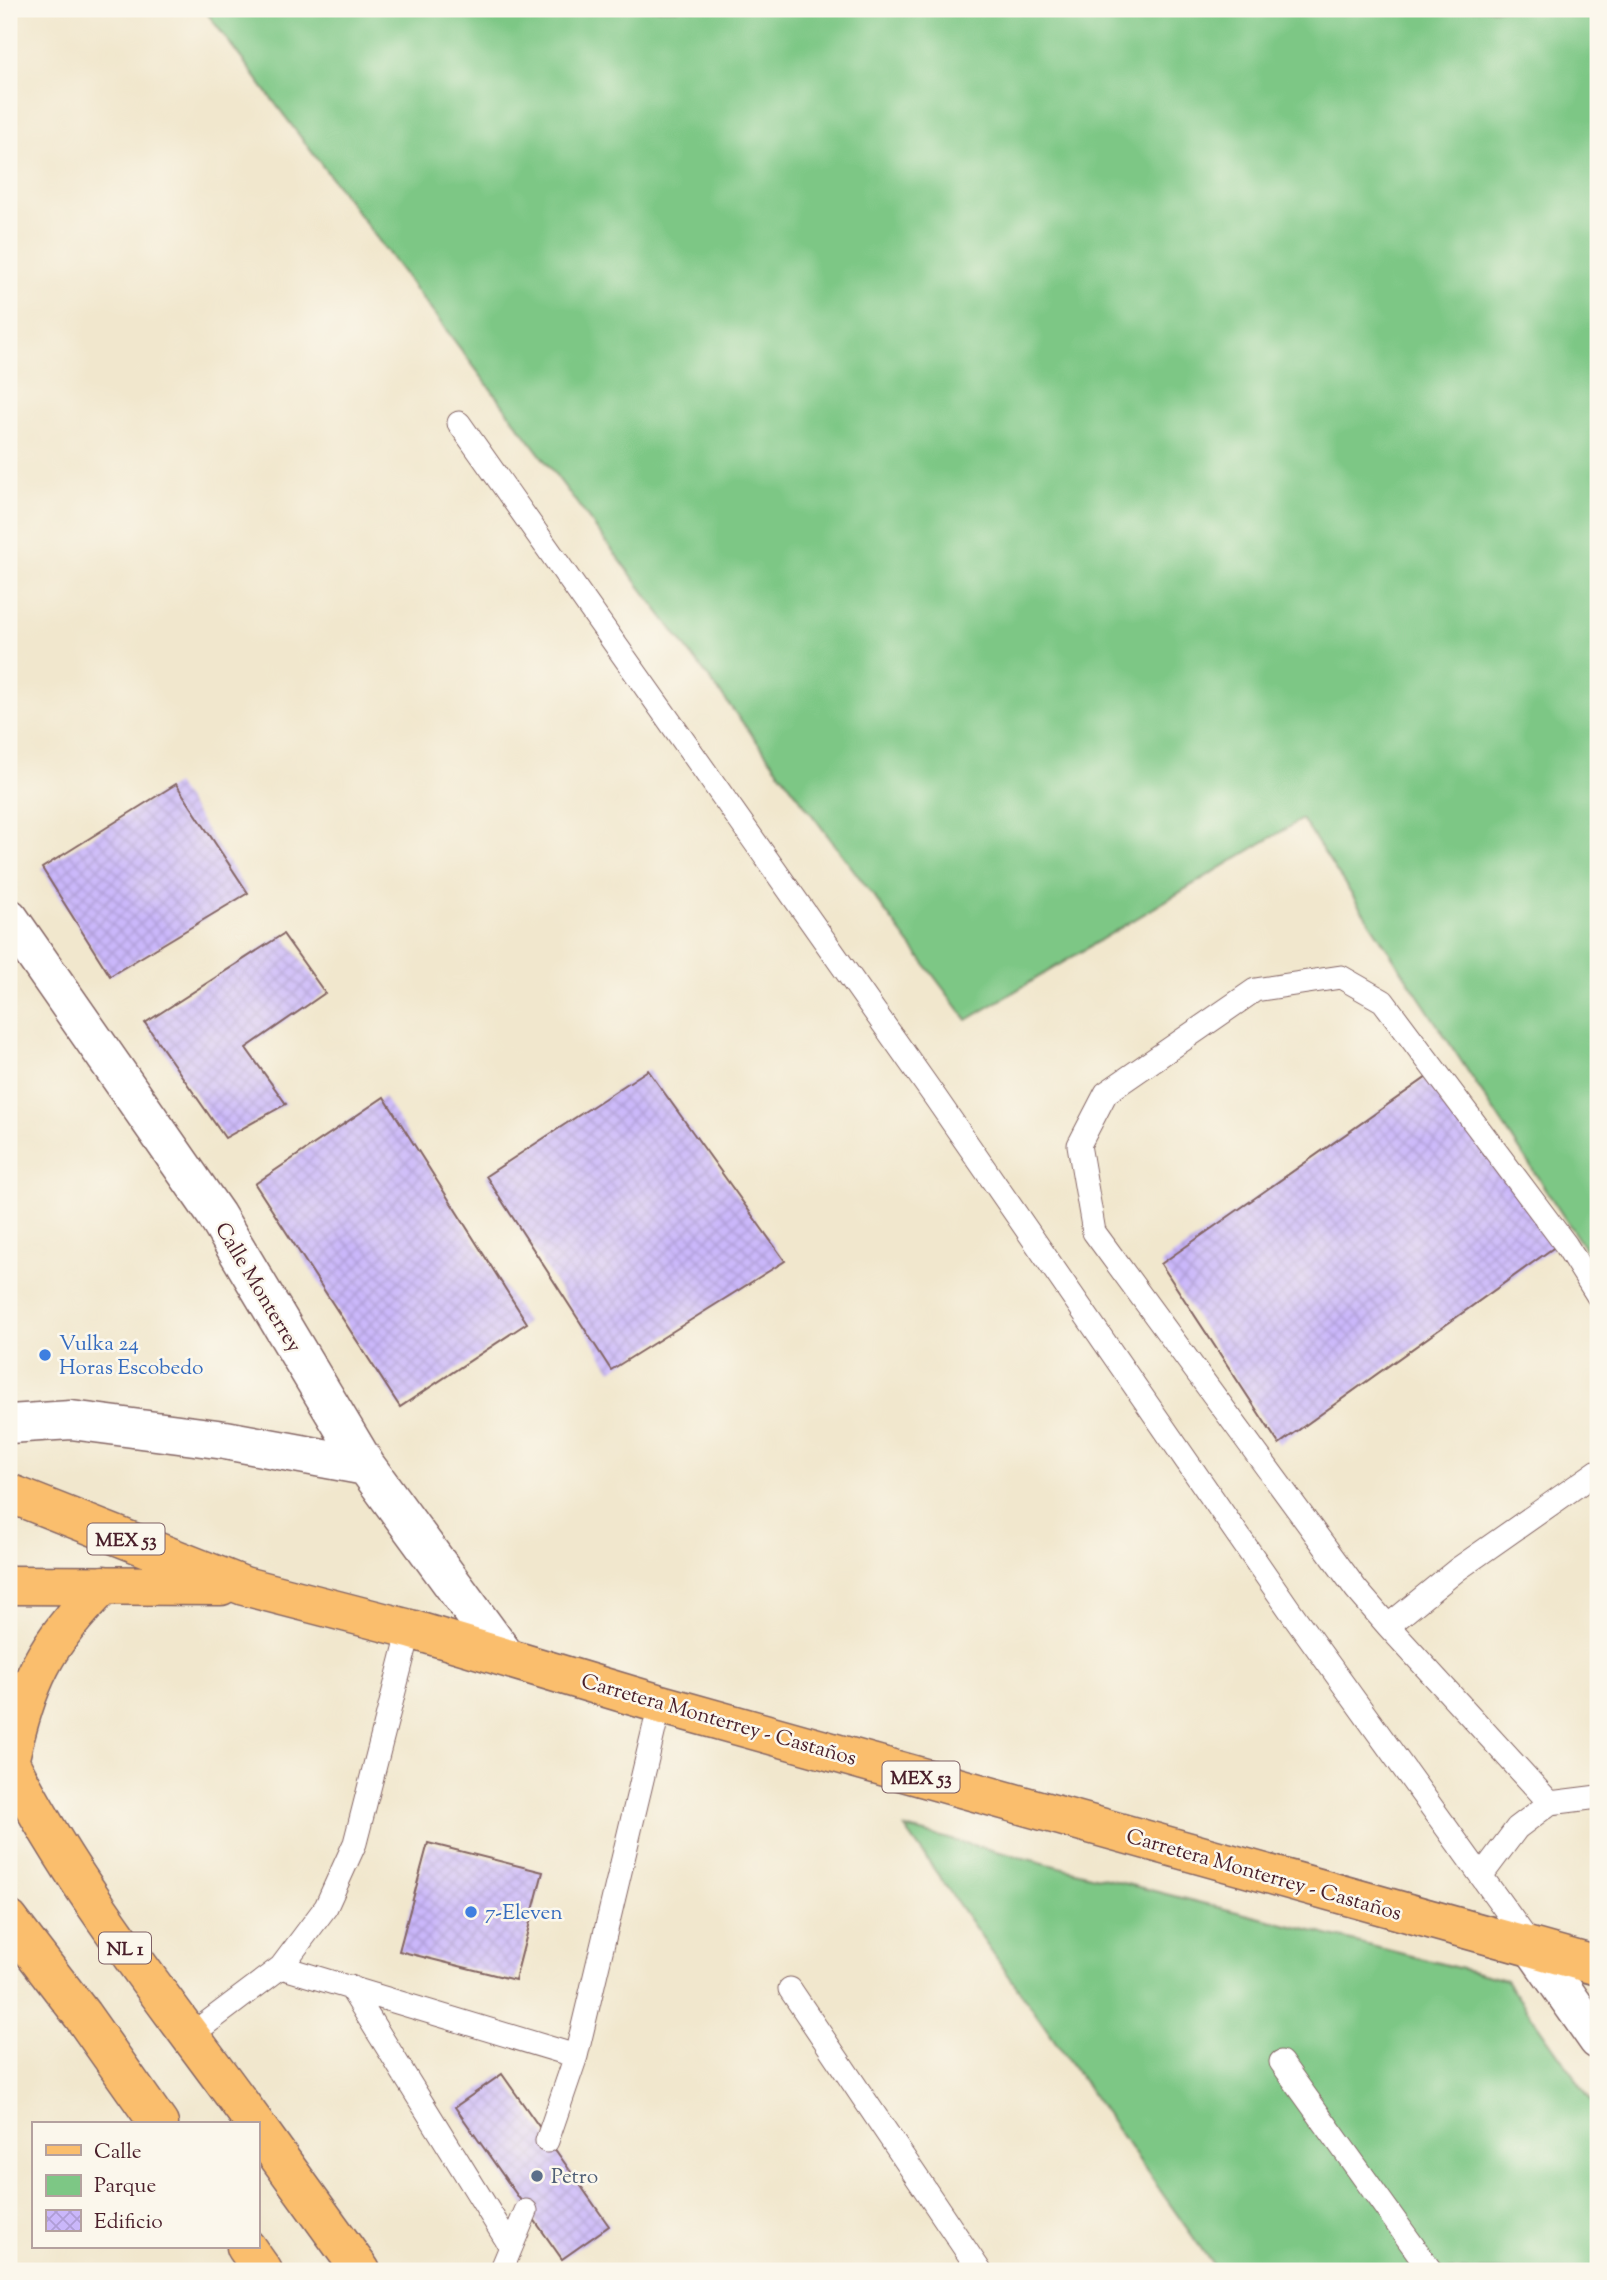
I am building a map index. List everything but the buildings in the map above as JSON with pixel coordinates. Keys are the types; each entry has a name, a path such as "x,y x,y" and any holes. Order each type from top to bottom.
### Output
{"main road":[{"name":"Carretera Monterrey - Castaños","path":"9,1493 244,1586 410,1629 660,1704 1598,1966"},
{"name":"Carretera Monterrey - Castaños","path":"9,1585 244,1586"},
{"path":"9,1762 23,1701 44,1657 71,1618 104,1586"},
{"name":"NL 1","path":"9,1762 43,1825 103,1919 253,2122"},
{"path":"9,1920 82,2015 158,2122"},
{"name":"NL 1","path":"259,2130 361,2271"},
{"path":"247,2248 263,2271"}],"street":[{"name":"Calle Monterrey","path":"9,918 216,1214 366,1466 506,1657"},
{"path":"9,1424 72,1420 225,1440 366,1466"},
{"path":"1534,1949 1598,2040"}],"lane":[{"path":"458,423 935,1097 1289,1609 1534,1949"},
{"path":"1550,1803 1356,1589 1094,1232 1079,1145 1106,1093 1255,990 1341,977 1383,1001 1566,1245 1598,1296"},
{"path":"1388,1626 1458,1569 1598,1471"},
{"path":"191,2035 281,1966 326,1907 355,1843 410,1629"},
{"path":"547,2141 576,2056 660,1704"},
{"path":"1481,1876 1517,1828 1550,1803 1598,1797"},
{"path":"281,1966 576,2056"},
{"path":"350,1987 511,2247"},
{"path":"790,1989 980,2271"},
{"path":"1281,2062 1430,2271"},
{"path":"501,2271 526,2211"}],"green space":[{"path":"204,9 1598,9 1598,1269 1302,819 967,1020"},
{"path":"905,1828 1506,1980 1598,2110 1598,2271 1217,2271"}],"place":[{"name":"Vulka 24 Horas Escobedo","path":"45,1355"},
{"name":"7-Eleven","path":"471,1912"},
{"name":"Petro","path":"537,2176"}]}
